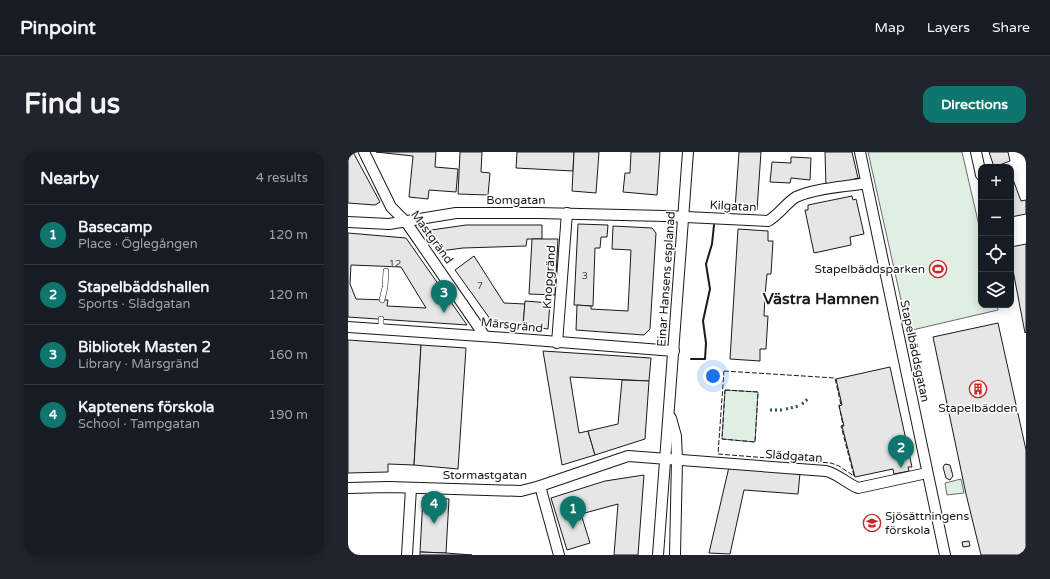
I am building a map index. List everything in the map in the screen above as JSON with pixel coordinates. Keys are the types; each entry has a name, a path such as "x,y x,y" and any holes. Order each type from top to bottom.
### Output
{"street":[{"name":"Mastgränd","path":"364,152 391,206 406,222 484,335"},
{"name":"Einar Hansens esplanad","path":"658,555 688,152"},
{"name":"Stapelbäddsgatan","path":"860,152 945,555"},
{"path":"976,152 979,164"},
{"name":"Kilgatan","path":"684,216 768,221 777,215 794,198 805,194 866,183"},
{"name":"Bomgatan","path":"348,222 389,224 456,213 567,213 684,216"},
{"name":"Knopgränd","path":"557,343 567,213"},
{"name":"Märsgränd","path":"348,327 381,324 557,343 674,351"},
{"name":"Einar Hansens esplanad","path":"669,409 676,436 677,460 675,555"},
{"name":"Stormastgatan","path":"348,488 521,491 628,456 665,458"},
{"path":"665,458 677,460"},
{"name":"Slädgatan","path":"677,460 826,471 833,473 849,484 858,488 927,472"},
{"path":"540,486 559,555"},
{"path":"406,555 411,488"}],"lane":[{"path":"382,300 386,271"}],"green space":[{"name":"Stapelbäddsparken","path":"868,152 962,152 978,221 978,308 998,308 998,310 908,331"},
{"path":"725,390 758,392 755,442 722,439"},
{"path":"961,479 964,493 947,495 945,483"}],"building":[{"path":"348,152 353,152 380,202 375,205 348,203"},
{"path":"376,152 436,152 435,167 458,169 456,192 429,190 428,199 409,197 413,156"},
{"path":"460,152 482,152 481,172 490,173 488,195 458,194"},
{"path":"517,152 574,152 573,171 516,168"},
{"path":"574,152 599,152 596,193 572,191"},
{"path":"631,152 660,152 657,195 623,192 625,173 630,173"},
{"path":"739,152 761,152 757,210 735,209"},
{"path":"825,152 852,152 858,178 826,188"},
{"path":"989,152 1008,152 1010,161 1002,164 993,164"},
{"path":"791,157 811,158 810,180 791,178 790,183 770,182 772,162 791,163"},
{"path":"1014,182 1021,201 1026,200 1026,214 1014,216"},
{"path":"852,196 853,200 856,199 864,234 850,237 851,245 814,253 805,210 808,210 808,205"},
{"path":"578,224 608,225 607,237 601,237 600,248 595,248 593,306 574,305"},
{"path":"466,225 542,225 542,239 527,239 526,246 463,248 440,251 434,238 432,238 431,230"},
{"path":"613,226 652,228 656,233 650,329 644,335 576,330 577,305 591,306 591,309 628,311 631,250 612,249"},
{"path":"738,229 768,231 768,241 773,241 771,274 767,274 765,295 764,316 768,316 766,349 760,349 760,361 730,359"},
{"path":"348,233 406,238 467,325 348,317","holes":["351,265 401,267 426,308 387,306 388,300 356,299 350,284"]},
{"path":"532,239 558,239 555,295 529,294"},
{"path":"1026,244 1025,333 1014,276 1014,246"},
{"path":"474,256 504,303 525,304 523,326 493,323 455,270"},
{"path":"525,301 550,303 548,329 523,326"},
{"name":"Stapelbädden","path":"998,323 1026,450 1026,555 981,555 966,494 933,337"},
{"path":"348,340 421,345 414,465 388,464 388,472 348,473"},
{"path":"421,345 466,348 458,469 414,465"},
{"path":"543,351 651,358 649,381 570,377 579,433 588,431 595,455 562,465"},
{"path":"890,367 912,467 908,467 909,471 894,474 893,469 855,477 842,426 844,426 839,406 842,405 836,379"},
{"path":"622,380 649,381 645,439 595,455 588,431 618,424"},
{"path":"945,464 950,465 953,476 950,480 946,478 943,467"},
{"path":"729,467 800,473 798,494 744,490 730,554 709,553"},
{"path":"644,475 638,555 614,555 618,504 581,514 590,543 567,550 551,498 605,481"},
{"path":"423,497 449,499 446,553 420,552"},
{"path":"969,541 970,546 963,547 962,542"},
{"path":"420,552 446,553 472,555 420,555"}],"hedge":[{"path":"802,404 809,398"},
{"path":"786,409 799,406"},
{"path":"770,410 783,410"}],"fence":[{"path":"724,371 835,378 841,405 839,405 843,425 841,426 854,476 839,466 831,463 718,454 724,371"},
{"path":"725,390 758,392 755,442 722,439 725,390"}],"wall":[{"path":"691,359 705,359 706,343 703,321 710,289 706,264 712,244 714,225"}],"place":[{"name":"Stapelbäddsparken","path":"938,269"},
{"name":"Bibliotek Masten 2","path":"444,313"},
{"name":"Stapelbädden","path":"978,389"},
{"name":"Stapelbäddshallen","path":"901,468"},
{"name":"Sjösättningens förskola","path":"872,523"},
{"name":"Kaptenens förskola","path":"434,524"},
{"name":"Basecamp","path":"573,529"}],"district":[{"name":"Västra Hamnen","path":"821,299"}]}
